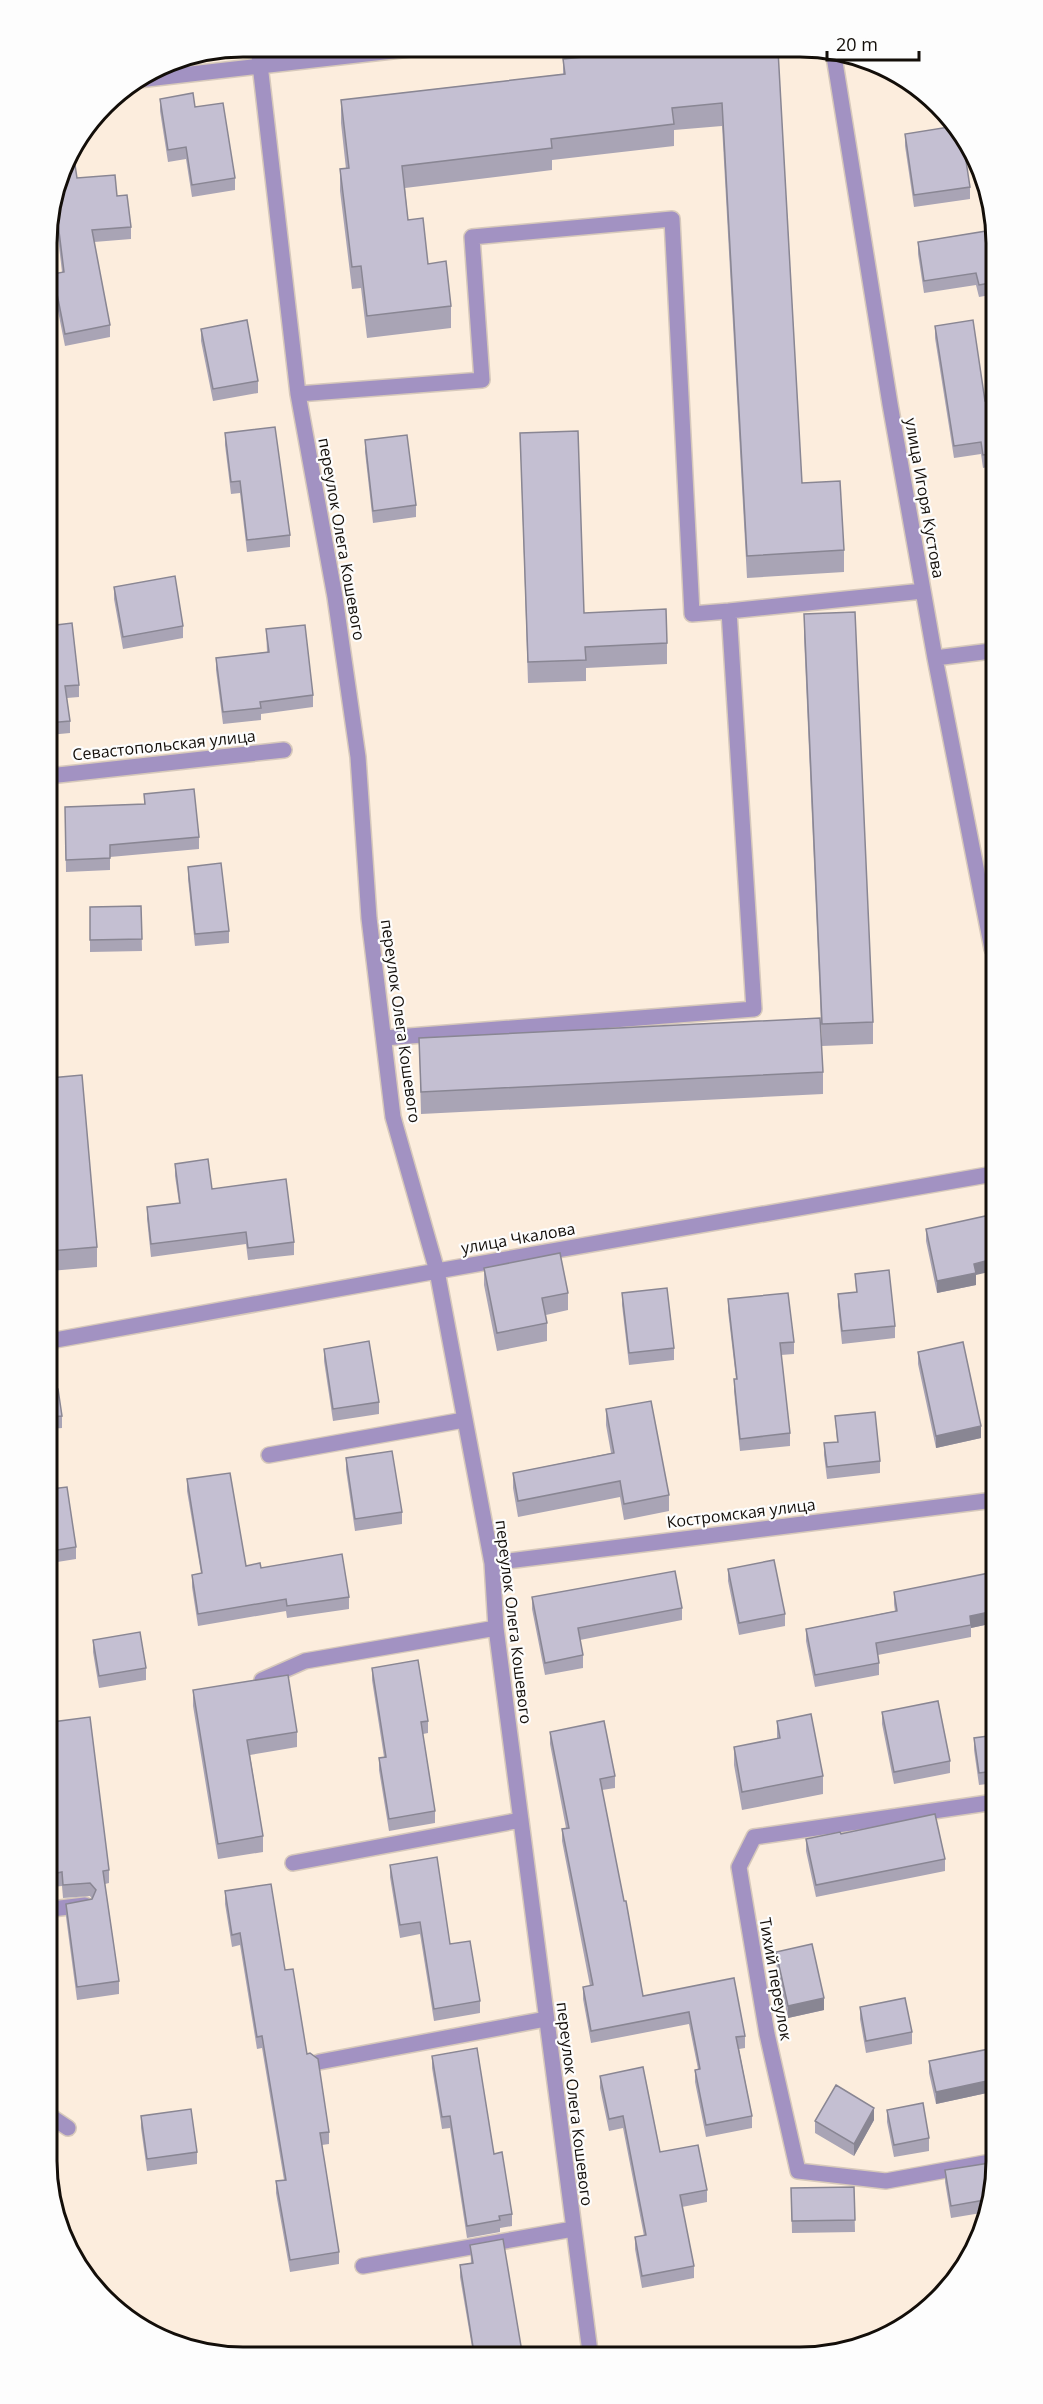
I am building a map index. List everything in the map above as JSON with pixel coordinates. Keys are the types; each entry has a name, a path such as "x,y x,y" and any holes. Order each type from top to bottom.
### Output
{"street":[{"name":"переулок Олега Кошевого","path":"260,57 298,394 335,597 358,757 369,918 393,1117 437,1271 492,1563 496,1628 589,2347"},
{"path":"158,78 340,57"},
{"name":"улица Игоря Кустова","path":"835,61 934,658 986,919"},
{"path":"298,394 482,380 472,237 672,219 692,614 923,591"},
{"path":"384,1038 754,1010 729,611"},
{"path":"934,658 986,652"},
{"name":"Севастопольская улица","path":"57,775 284,750"},
{"name":"улица Чкалова","path":"57,1340 986,1175"},
{"path":"269,1455 464,1420"},
{"name":"Костромская улица","path":"492,1563 986,1501"},
{"path":"262,1680 305,1661 496,1628"},
{"name":"Тихий переулок","path":"986,1803 754,1837 739,1867 767,2034 798,2171 886,2181 986,2163"},
{"path":"293,1863 521,1821"},
{"path":"57,1908 86,1905"},
{"path":"319,2062 546,2019"},
{"path":"57,2121 68,2128"},
{"path":"363,2265 573,2229"}],"building":[{"path":"584,57 778,57 802,483 840,481 844,550 747,556 722,103 672,108 674,124 551,139 552,148 402,166 408,220 423,218 428,264 446,261 451,306 367,316 361,266 352,267 340,169 349,168 341,100 565,74 563,59"},
{"path":"193,93 195,107 223,103 235,178 192,185 186,147 168,150 160,99"},
{"path":"946,127 966,160 970,187 914,195 905,134"},
{"path":"74,165 77,178 115,175 117,196 127,195 131,227 92,230 110,325 65,334 57,294 57,273 64,272 58,224 63,195"},
{"path":"985,231 986,284 979,285 976,273 924,281 918,242"},
{"path":"247,320 258,381 213,389 201,329"},
{"path":"973,320 986,401 986,455 983,455 981,442 954,446 935,326"},
{"path":"275,427 290,535 247,540 240,481 231,482 225,433"},
{"path":"578,431 584,613 666,609 667,643 585,647 586,660 528,662 520,433"},
{"path":"407,435 416,505 373,511 365,440"},
{"path":"175,576 183,626 123,637 114,587"},
{"path":"855,612 873,1022 822,1024 804,614"},
{"path":"72,623 79,685 65,686 70,721 57,722 57,625"},
{"path":"305,625 313,695 260,702 261,708 223,712 216,658 269,652 266,629"},
{"path":"194,789 199,837 110,845 110,858 66,860 65,807 145,804 144,794"},
{"path":"221,863 229,931 195,934 188,867"},
{"path":"141,906 142,939 90,940 90,907"},
{"path":"820,1018 823,1072 421,1092 419,1038"},
{"path":"82,1075 97,1247 57,1250 57,1077"},
{"path":"208,1159 212,1189 286,1179 294,1242 248,1248 246,1232 151,1244 147,1207 180,1203 175,1164"},
{"path":"986,1216 986,1261 974,1264 976,1273 937,1281 926,1229"},
{"path":"560,1253 568,1293 542,1298 547,1323 497,1333 484,1268"},
{"path":"889,1270 895,1326 842,1331 838,1294 857,1292 855,1274"},
{"path":"667,1288 674,1348 629,1353 622,1293"},
{"path":"788,1293 794,1342 780,1343 790,1433 740,1439 734,1379 737,1379 728,1299"},
{"path":"369,1341 379,1402 333,1409 324,1349"},
{"path":"963,1342 981,1426 936,1436 918,1352"},
{"path":"58,1389 62,1416 57,1416"},
{"path":"651,1401 669,1495 624,1504 620,1481 518,1501 513,1473 614,1453 606,1409"},
{"path":"875,1412 880,1461 827,1467 824,1443 838,1442 835,1416"},
{"path":"392,1451 402,1512 355,1519 346,1458"},
{"path":"230,1473 246,1566 260,1563 261,1568 342,1554 349,1597 287,1606 286,1599 198,1614 192,1575 202,1573 187,1479"},
{"path":"67,1487 76,1547 57,1550 57,1488"},
{"path":"774,1560 785,1614 739,1623 728,1569"},
{"path":"675,1571 682,1608 578,1628 583,1655 545,1663 532,1597"},
{"path":"986,1574 986,1613 970,1616 971,1625 876,1643 879,1663 815,1675 806,1629 897,1611 894,1592"},
{"path":"140,1632 146,1668 99,1676 93,1640"},
{"path":"418,1660 428,1721 421,1722 435,1811 389,1819 379,1758 386,1757 372,1668"},
{"path":"288,1675 297,1732 247,1740 263,1836 218,1844 193,1690"},
{"path":"938,1701 950,1761 894,1772 882,1712"},
{"path":"811,1714 823,1776 742,1792 734,1747 780,1738 777,1721"},
{"path":"90,1717 109,1870 103,1871 119,1981 77,1987 66,1904 92,1899 96,1890 90,1883 63,1885 62,1872 57,1873 57,1721"},
{"path":"604,1721 615,1776 600,1779 643,1996 734,1978 745,2036 736,2037 752,2116 706,2125 695,2070 700,2069 689,2012 591,2031 583,1987 593,1985 562,1829 569,1828 550,1732"},
{"path":"986,1736 986,1772 979,1773 974,1738"},
{"path":"935,1814 945,1859 816,1885 806,1839"},
{"path":"437,1857 450,1944 470,1941 480,2001 434,2009 420,1922 400,1925 390,1865"},
{"path":"271,1884 285,1970 293,1969 307,2054 310,2053 318,2059 329,2132 320,2133 339,2252 290,2260 276,2181 286,2180 262,2036 257,2037 240,1933 232,1935 225,1891"},
{"path":"812,1944 824,1998 788,2006 776,1952"},
{"path":"905,1998 912,2032 866,2041 860,2007"},
{"path":"477,2048 494,2154 502,2152 512,2214 499,2216 500,2220 467,2226 450,2116 442,2117 432,2056"},
{"path":"986,2050 986,2081 936,2092 929,2061"},
{"path":"643,2067 660,2152 698,2145 707,2190 680,2195 694,2266 642,2276 635,2237 646,2235 623,2116 609,2119 600,2076"},
{"path":"836,2085 874,2108 854,2144 815,2121"},
{"path":"923,2103 929,2138 894,2145 887,2110"},
{"path":"191,2109 197,2152 147,2159 141,2116"},
{"path":"986,2164 981,2201 951,2206 945,2170"},
{"path":"854,2187 855,2220 792,2221 791,2188"},
{"path":"503,2239 521,2347 473,2347 460,2265 473,2263 470,2245"}]}
